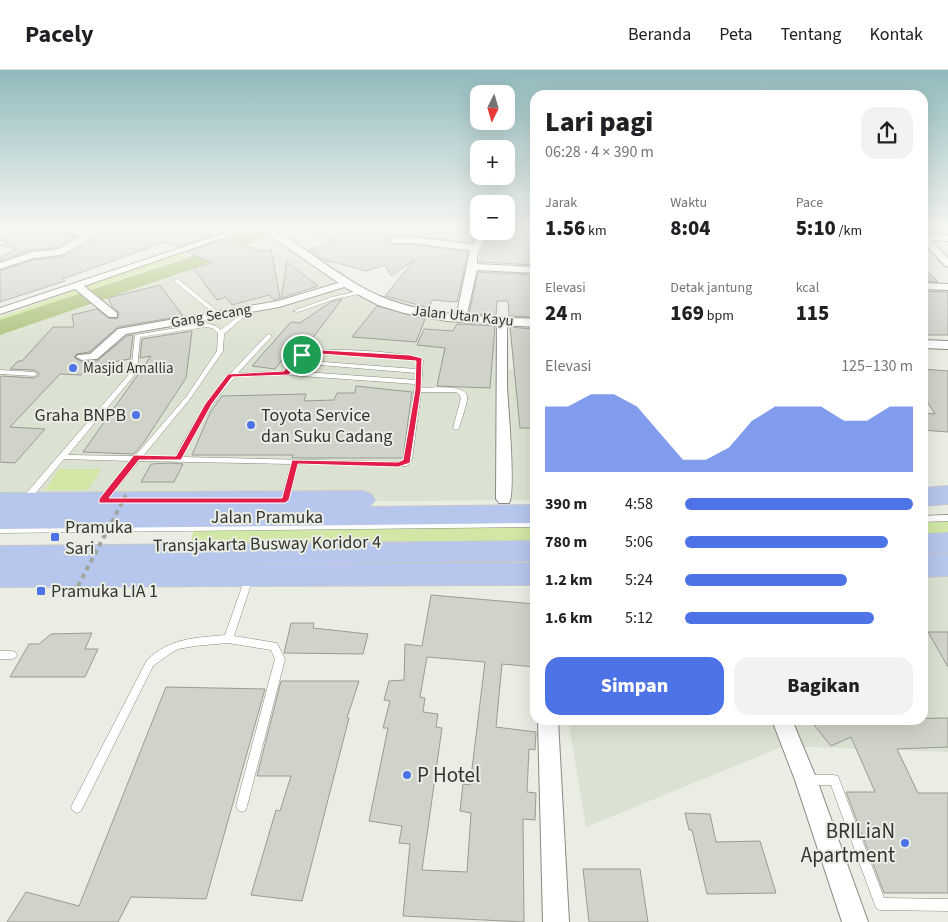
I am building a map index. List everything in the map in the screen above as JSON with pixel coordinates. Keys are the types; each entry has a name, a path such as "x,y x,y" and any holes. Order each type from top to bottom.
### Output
{"main road":[{"path":"928,497 948,495"},
{"name":"Jalan Pramuka","path":"0,520 129,505 285,500 530,499"},
{"name":"Jalan Pramuka","path":"0,502 102,501 129,505 530,514"},
{"path":"928,510 948,509"},
{"path":"928,549 943,561"},
{"name":"Jalan Pramuka","path":"0,556 530,551"},
{"path":"0,576 530,574"}],"street":[{"path":"0,311 84,291 144,268"},
{"name":"Jalan Utan Kayu","path":"327,268 362,292 398,307 461,318 530,323"},
{"path":"461,318 473,268"},
{"path":"489,268 530,270"},
{"name":"Gang Secang","path":"82,357 93,358 122,331 279,304 348,283"},
{"path":"928,286 948,286"},
{"path":"84,291 113,315"},
{"path":"502,321 500,361 504,500"},
{"path":"928,344 948,345"},
{"path":"548,725 556,922"},
{"path":"784,725 806,780 855,922"}],"lane":[{"path":"176,280 220,315"},
{"path":"296,311 334,298 362,292"},
{"path":"102,501 188,398 220,351 221,333 249,310"},
{"path":"24,502 134,372 137,336 206,325 214,327 221,333"},
{"path":"178,458 208,404 230,375 269,336"},
{"path":"64,457 137,457 404,464 408,459 420,360 410,357 321,352 302,355 293,361 287,373"},
{"path":"293,361 418,371"},
{"path":"0,372 34,374"},
{"path":"230,375 287,373 457,390 462,393 464,398 456,428"},
{"path":"285,500 295,462"},
{"path":"928,519 948,518"},
{"name":"Transjakarta Busway Koridor 4","path":"0,530 530,524"},
{"path":"928,535 948,535"},
{"name":"Transjakarta Busway Koridor 4","path":"0,547 530,542"},
{"path":"228,639 250,576"},
{"path":"78,807 150,663 162,651 180,643 228,639 274,646 280,659 242,806"},
{"path":"0,655 12,655"},
{"path":"806,780 834,780 880,904 948,905"}],"path":[{"path":"78,586 129,505"}],"shaded area":[{"path":"185,268 338,268 361,288 431,311 501,316 507,369 530,371 530,500 0,504 0,325"},
{"path":"928,566 948,566 948,752 784,746 586,827 569,725 928,725"}],"green space":[{"path":"138,268 154,268 0,321 0,317"},
{"path":"59,469 101,469 88,490 45,490"},
{"path":"948,518 948,534 928,535 928,519"},
{"path":"530,524 530,542 189,545 195,528"}],"building":[{"path":"10,268 94,268 63,279 65,281 0,302 0,271"},
{"path":"193,268 274,268 280,298 274,300 269,295 232,305 226,297 217,300"},
{"path":"286,268 294,268 318,286 281,298"},
{"path":"354,268 376,268 366,271"},
{"path":"387,268 403,268 391,276"},
{"path":"408,268 465,268 457,302 432,300 429,308 385,296"},
{"path":"478,272 530,275 530,317 509,316 508,301 497,301 496,315 469,314"},
{"path":"928,272 938,282 928,281"},
{"path":"160,285 183,316 118,327 89,352 77,354 74,357 81,362 97,361 127,336 133,335 130,359 90,366 81,375 60,374 10,427 45,429 15,463 0,462 0,378 2,376 34,378 38,376 39,373 34,370 10,369 18,361 22,361 53,327 74,327 72,315 97,309 108,318 117,319 119,313 112,306 108,298"},
{"path":"928,291 948,292 948,335 928,335"},
{"path":"342,299 306,347 293,346 275,369 252,366 291,322 300,323 331,302"},
{"path":"377,306 425,319 416,342 352,337"},
{"path":"457,324 495,326 490,388 437,386 445,348 417,345 424,329 453,331"},
{"path":"510,327 530,329 530,428 520,428"},
{"name":"Graha BNPB","path":"192,331 186,378 134,454 83,452 151,356 140,358 142,339"},
{"path":"928,369 948,371 948,432 928,430 928,413 935,414 928,403"},
{"path":"356,386 412,392 403,458 292,458 293,455 192,455 210,413 222,396 306,394 304,401 334,400 337,393 355,393"},
{"path":"151,464 183,464 174,482 141,482"},
{"path":"431,595 530,604 530,667 502,664 496,727 536,732 535,750 529,749 527,792 536,793 535,820 523,819 524,922 403,916 410,844 399,843 402,826 369,821 388,728 383,728 390,701 384,700 389,681 404,680 405,644 422,646","holes":["427,657 485,662 470,785 463,784 460,811 471,813 467,872 422,870 442,728 436,727 438,714 423,712 425,698 420,697"]},
{"path":"291,623 314,623 313,628 368,634 363,654 284,653"},
{"path":"928,632 948,632 948,667"},
{"path":"92,633 85,649 98,649 85,677 10,677 29,644 39,644 51,634"},
{"path":"281,681 359,681 347,718 349,718 302,901 251,895 276,810 280,811 291,776 257,776"},
{"path":"166,687 265,689 206,899 131,897 118,922 7,922 26,892 79,906"},
{"name":"BRILiaN Apartment","path":"928,718 948,718 948,747 897,749 918,793 948,793 948,893 884,893 846,792 875,792 851,737 831,746 814,725 928,725"},
{"path":"685,813 710,814 716,842 760,841 776,893 707,894 692,830 689,830"},
{"path":"583,869 640,869 648,922 589,922"}],"waterway":[{"path":"0,328 177,268"}],"place":[{"name":"Masjid Amallia","path":"73,368"},
{"name":"Graha BNPB","path":"136,415"},
{"name":"Toyota Service dan Suku Cadang","path":"251,425"},
{"name":"Pramuka Sari","path":"55,537"},
{"name":"Pramuka LIA 1","path":"41,591"},
{"name":"P Hotel","path":"407,775"},
{"name":"BRILiaN Apartment","path":"905,843"}],"route":[{"path":"321,352 410,357 420,360 418,390 407,462 398,464 295,462 285,500 102,501 137,457 178,458 208,404 230,375 287,373 293,361 302,355 321,352"}]}
